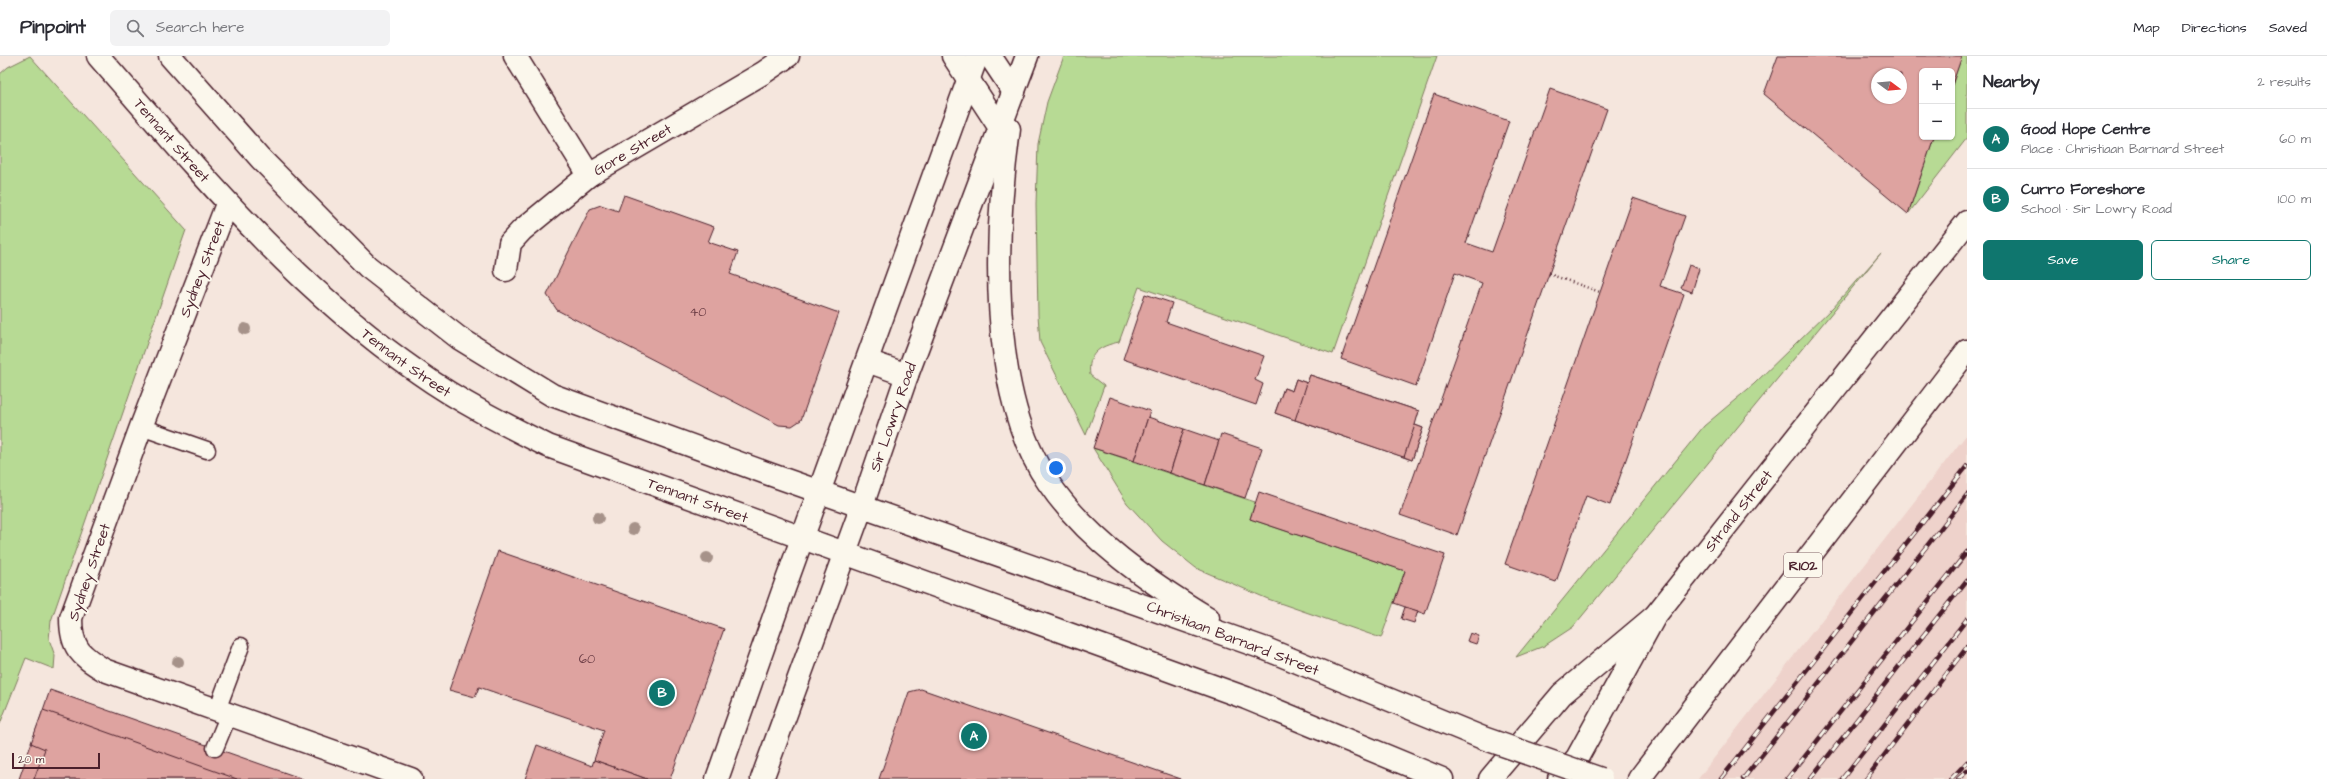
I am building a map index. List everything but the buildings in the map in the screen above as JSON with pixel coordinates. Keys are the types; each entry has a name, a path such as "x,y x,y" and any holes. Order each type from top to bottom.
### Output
{"main road":[{"name":"Tennant Street","path":"98,56 227,204 307,283 363,331 418,373 464,403 548,446 844,553"},
{"path":"170,56 261,159 368,267 459,338 552,395 820,491"},
{"path":"514,56 589,175"},
{"name":"Gore Street","path":"506,270 510,243 522,230 589,175 763,73 788,56"},
{"path":"953,56 1000,128"},
{"path":"717,779 977,56"},
{"path":"990,56 1014,92 1001,204 1000,314 1008,386 1025,438 1048,482 1082,523 1119,556 1152,581 1245,640"},
{"name":"Sir Lowry Road","path":"762,779 862,506 907,375 1027,56"},
{"name":"Sydney Street","path":"227,204 141,427 71,618 71,636 76,648 85,658 104,670 411,779"},
{"name":"Strand Street","path":"1490,779 1562,694 1655,616 1967,222"},
{"name":"R102","path":"1639,779 1967,351"},
{"path":"867,361 907,375"},
{"name":"Christiaan Barnard Street","path":"820,491 1245,640 1483,738 1601,779"},
{"path":"844,553 1246,698 1442,779"},
{"path":"1560,779 1577,758 1655,616"}],"lane":[{"path":"141,427 207,450"},
{"path":"215,748 241,646"}],"path":[{"path":"1549,274 1600,292"}],"shaded area":[{"path":"1967,434 1967,779 1698,779 1704,771"}],"green space":[{"path":"30,56 186,230 51,621 49,639 55,656 54,669 26,658 0,724 0,74 8,67"},
{"path":"1064,56 1437,56 1333,354 1139,287 1119,342 1100,349 1096,352 1090,362 1090,375 1104,386 1086,435 1040,342 1038,315 1036,204 1038,144 1047,102"},
{"path":"1962,56 1967,56 1967,138 1908,214 1933,140 1955,140 1955,76"},
{"path":"1881,253 1573,627 1544,646 1516,657 1704,426 1754,384 1833,307"},
{"path":"1093,448 1255,502 1250,519 1405,571 1381,638 1268,599 1196,568 1162,541 1127,503"}],"railway":[{"path":"1721,779 1967,466"},
{"path":"1743,779 1967,495"},
{"path":"1787,779 1967,552"},
{"path":"1810,779 1967,580"},
{"path":"1842,779 1967,619"},
{"path":"1866,779 1967,647"},
{"path":"1951,779 1967,762"},
{"path":"1958,779 1967,771"}],"place":[{"name":"Curro Foreshore","path":"662,693"},
{"name":"Good Hope Centre","path":"974,736"}]}
